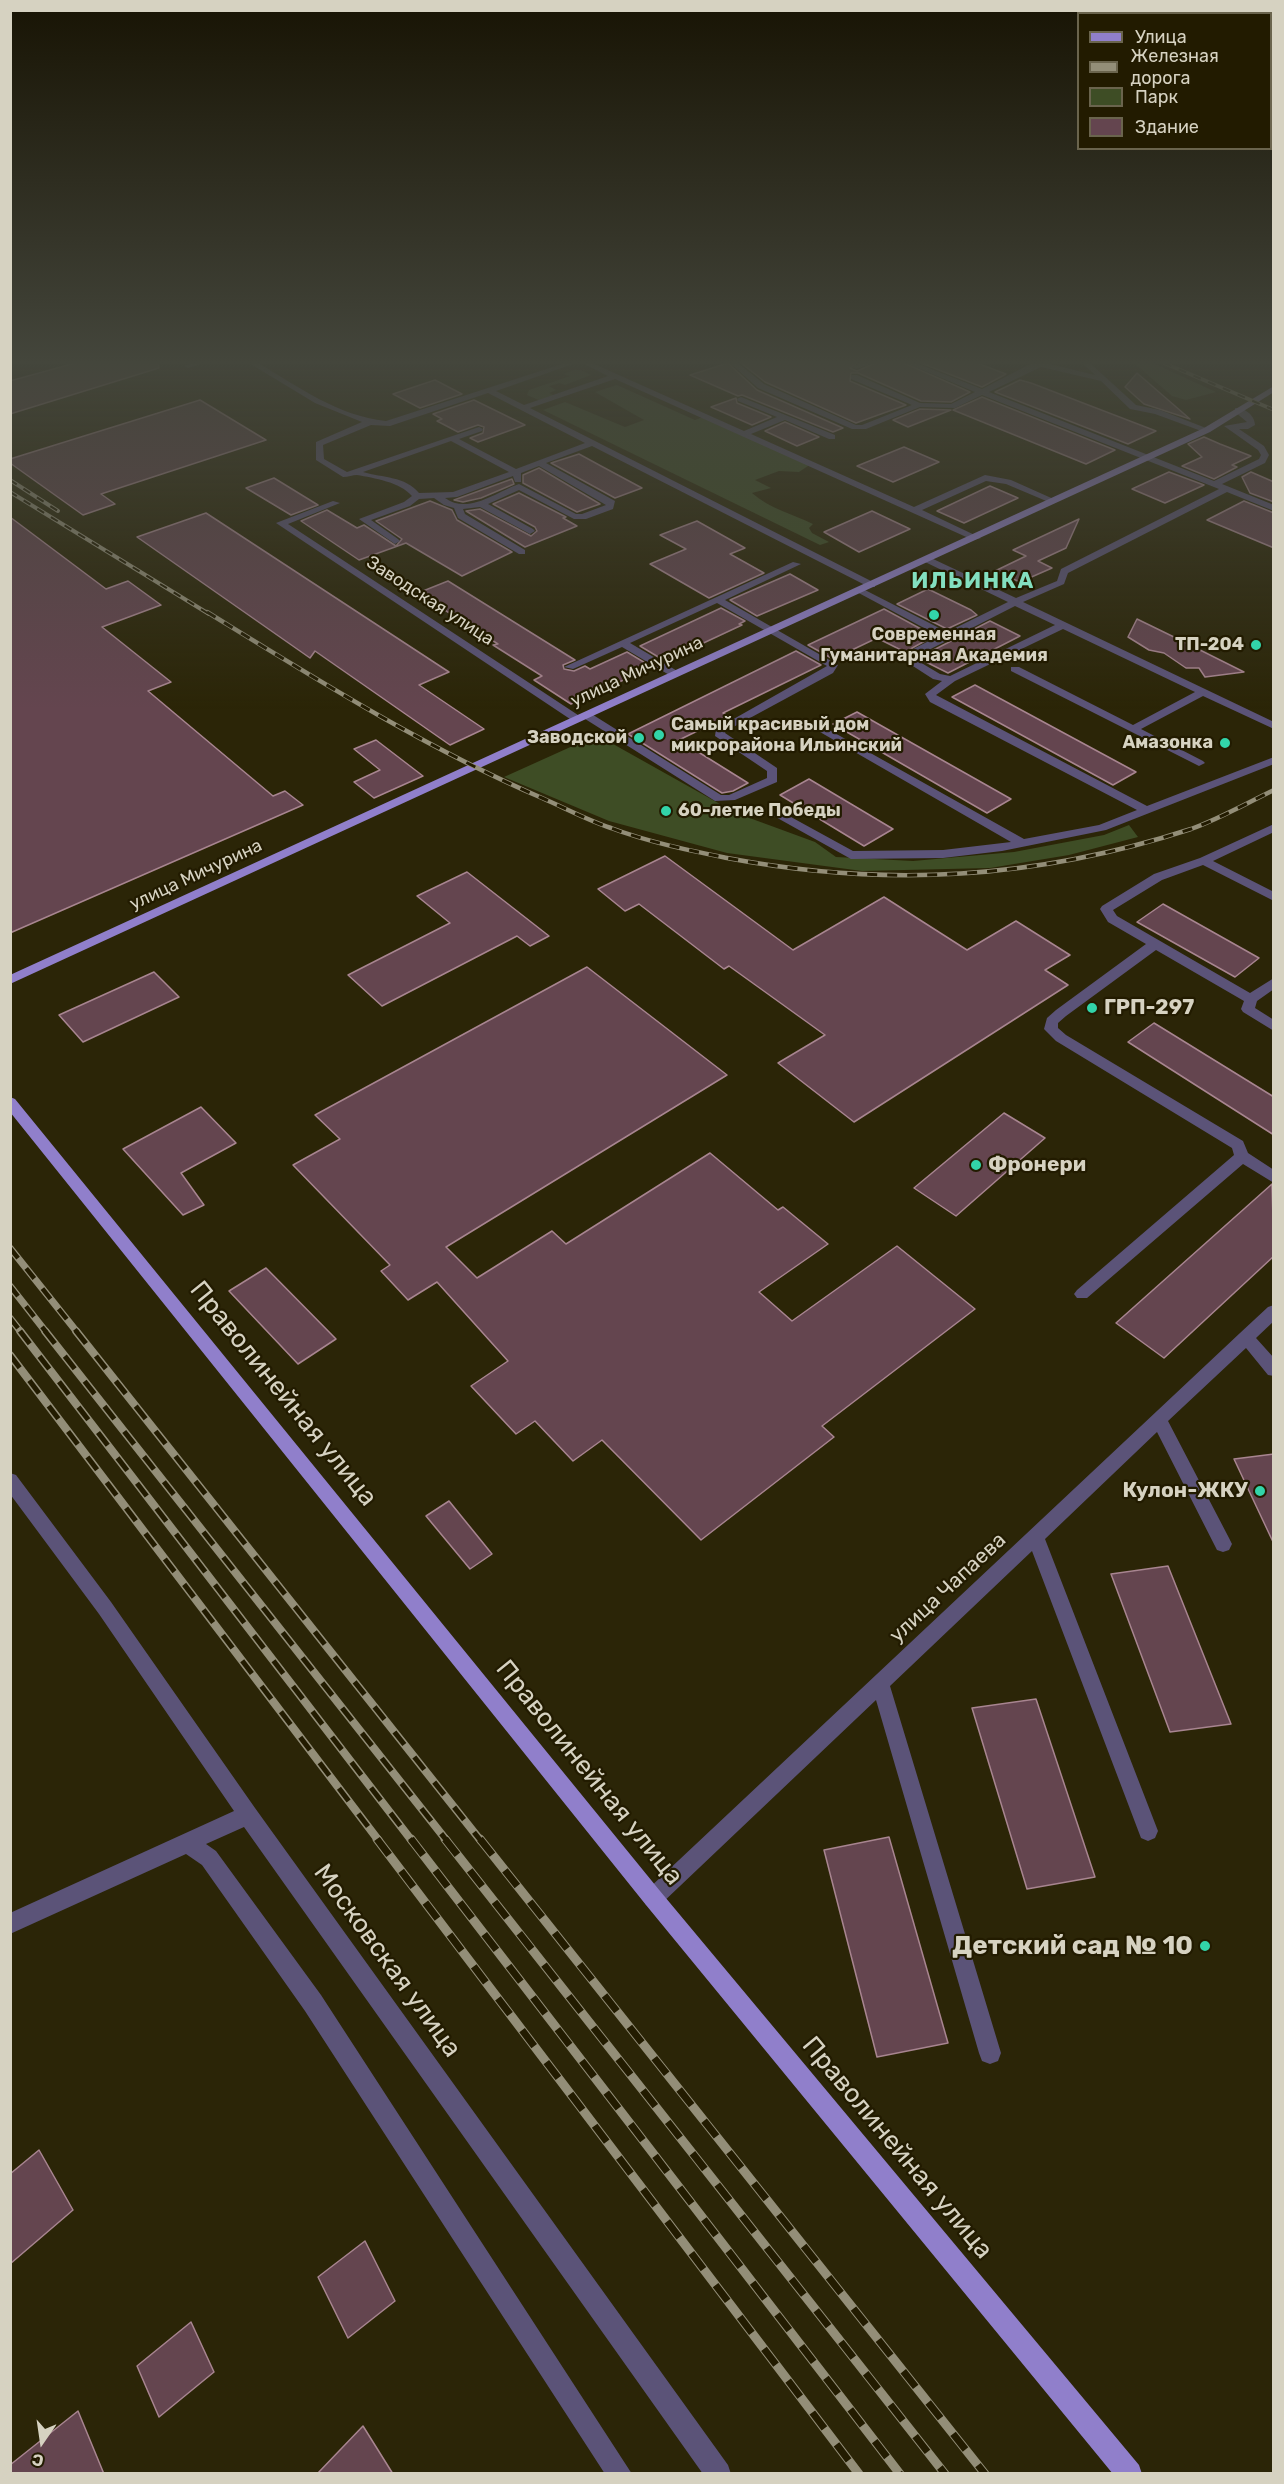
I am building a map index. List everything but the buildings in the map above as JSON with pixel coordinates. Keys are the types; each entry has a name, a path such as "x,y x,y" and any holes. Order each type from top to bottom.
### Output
{"main road":[{"name":"улица Мичурина","path":"10,980 1102,479"},
{"name":"Праволинейная улица","path":"10,1102 653,1899 1130,2474"}],"street":[{"path":"376,479 408,486 417,496"},
{"path":"396,541 364,519 407,504 417,496 454,495 497,479"},
{"path":"517,479 519,487"},
{"path":"519,487 574,516 583,517 610,507 612,503 568,479"},
{"path":"663,479 872,585"},
{"path":"845,479 976,538"},
{"path":"915,510 983,479"},
{"path":"990,479 1008,482 1054,501"},
{"path":"1202,479 1274,508"},
{"path":"1215,484 1225,479"},
{"path":"438,497 446,504 458,509 480,503 519,487"},
{"path":"951,679 937,677 907,659 913,652 1054,586 1061,582 1064,571 1226,489"},
{"name":"Заводская улица","path":"336,503 281,523 582,717"},
{"path":"480,503 530,531"},
{"path":"458,509 461,516 522,552"},
{"path":"928,560 1274,726"},
{"path":"569,667 796,564"},
{"path":"860,591 946,636"},
{"path":"582,717 719,799 731,798 773,780 773,770 719,734 721,729 829,671 833,665 718,600"},
{"path":"1063,625 951,679 930,694 934,700 1148,811"},
{"path":"622,643 675,674"},
{"path":"1015,669 1199,763"},
{"path":"1133,729 1203,692"},
{"path":"824,730 1022,843"},
{"path":"776,813 851,855 943,854 1022,843 1102,828 1274,760"},
{"path":"1251,999 1112,919 1106,909 1158,877 1203,861 1274,827"},
{"path":"1203,861 1274,897"},
{"path":"1155,944 1061,1013 1052,1021 1052,1029 1061,1038 1238,1145 1242,1156 1274,1178"},
{"path":"1274,982 1251,999 1250,1012 1274,1026"},
{"path":"1082,1294 1242,1156"},
{"name":"улица Чапаева","path":"653,1899 1274,1311"},
{"path":"1246,1337 1274,1370"},
{"path":"1160,1419 1223,1544"},
{"name":"Московская улица","path":"10,1480 105,1608 248,1815 719,2474"},
{"path":"1035,1537 1148,1831"},
{"path":"880,1683 990,2053"},
{"path":"10,1924 248,1815"},
{"path":"187,1843 209,1858 313,2003 620,2474"}],"green space":[{"path":"684,479 758,479 755,480 771,488 752,493 774,507 813,524 809,528 812,533 829,542 820,545"},
{"path":"597,735 736,813 815,842 836,857 913,861 1014,852 1104,835 1129,825 1138,837 1069,855 990,868 862,871 727,853 609,821 504,777"}],"railway":[{"path":"10,480 58,511"},
{"path":"10,492 209,614"},
{"path":"207,612 371,711 498,778 602,825 668,845 727,858 845,873 903,875 961,874 1018,868 1076,859 1133,846 1191,829 1274,790"},
{"path":"10,1248 77,1332"},
{"path":"10,1286 46,1332"},
{"path":"10,1318 21,1332"},
{"path":"20,1331 412,1841"},
{"path":"45,1331 447,1841"},
{"path":"76,1331 481,1841"},
{"path":"10,1355 379,1841"},
{"path":"377,1839 859,2474"},
{"path":"411,1839 900,2474"},
{"path":"445,1839 945,2474"},
{"path":"480,1839 985,2474"}],"place":[{"name":"Современная Гуманитарная Академия","path":"934,615"},
{"name":"ТП-204","path":"1256,645"},
{"name":"Самый красивый дом микрорайона Ильинский","path":"659,735"},
{"name":"Заводской","path":"639,738"},
{"name":"Амазонка","path":"1225,743"},
{"name":"60-летие Победы","path":"666,811"},
{"name":"ГРП-297","path":"1092,1008"},
{"name":"Фронери","path":"976,1165"},
{"name":"Кулон-ЖКУ","path":"1260,1491"},
{"name":"Детский сад № 10","path":"1205,1946"}],"district":[{"name":"ИЛЬИНКА","path":"973,582"}]}
